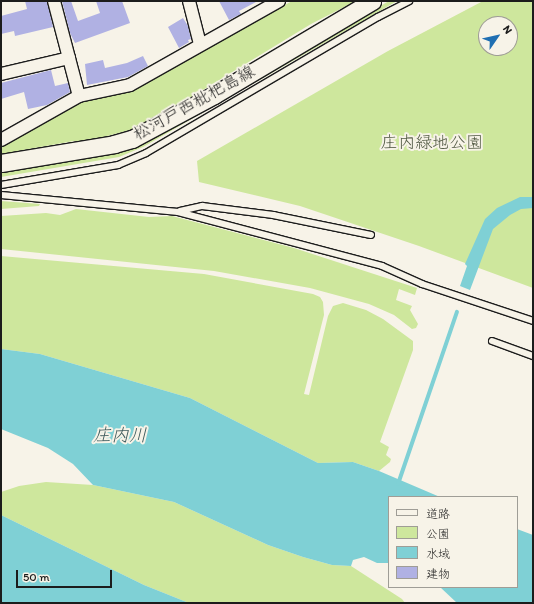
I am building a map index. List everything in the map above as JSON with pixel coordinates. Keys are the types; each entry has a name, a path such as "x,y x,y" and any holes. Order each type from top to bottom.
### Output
{"main road":[{"name":"松河戸西枇杷島線","path":"1,163 114,144 132,139 214,95 372,1"}],"street":[{"path":"54,1 79,96"},
{"path":"189,1 200,44"},
{"path":"1,140 79,96 130,85 200,44 279,1"},
{"path":"1,74 69,58"}],"lane":[{"path":"1,185 118,165 146,153 378,16 409,1"},
{"path":"1,195 178,212 382,266 422,284 533,322"},
{"path":"178,212 202,206 273,215 371,235"},
{"path":"492,341 533,356"}],"green space":[{"path":"292,1 356,1 311,24 180,104 134,129 88,141 74,141 1,154 1,146 62,111 89,98 131,90"},
{"path":"389,1 397,1 143,147 119,157 1,177 1,172 113,152 149,139"},
{"name":"庄内緑地公園","path":"483,1 533,1 533,288 419,246 300,206 199,182 197,161 388,51"},
{"path":"1,201 40,204 39,206 1,209"},
{"path":"76,209 149,217 172,216 294,248 417,288 415,295 399,289 396,300 412,306 410,310 418,324 416,328 412,329 394,315 369,304 310,288 214,271 1,249 1,216 46,213 60,215"},
{"path":"1,256 204,274 313,294 320,297 323,302 324,315 304,394 309,395 328,316 333,306 343,303 366,310 383,319 413,341 413,350 380,442 389,447 386,455 391,459 390,462 379,471 353,462 318,463 190,398 40,354 1,349"},
{"path":"46,482 93,485 174,502 268,545 332,565 351,566 402,599 405,603 189,603 144,585 1,515 1,492 19,486"}],"water":[{"path":"520,197 533,197 533,208 521,209 510,215 493,229 470,290 460,286 467,266 465,264 485,219 497,208"},
{"name":"庄内川","path":"1,349 40,354 190,398 318,463 353,462 379,471 438,496 388,496 388,563 377,563 364,557 353,560 351,566 332,565 268,545 174,502 93,485 73,464 48,448 1,429"},
{"path":"1,515 144,585 189,603 1,603"},
{"path":"518,529 533,535 533,603 457,603 441,588 518,588"}],"building":[{"path":"25,1 47,1 53,27 15,36 14,31 1,34 1,16 27,9"},
{"path":"62,1 71,1 78,21 100,13 96,1 122,1 130,23 75,43 70,33"},
{"path":"219,1 258,1 239,11 241,14 229,20"},
{"path":"183,18 188,26 191,39 179,48 168,27"},
{"path":"143,56 148,66 128,77 87,85 85,64 103,60 105,68 127,63"},
{"path":"51,70 55,86 68,83 70,92 47,105 28,109 24,92 1,99 1,83"}],"waterway":[{"path":"398,484 457,312"}]}
